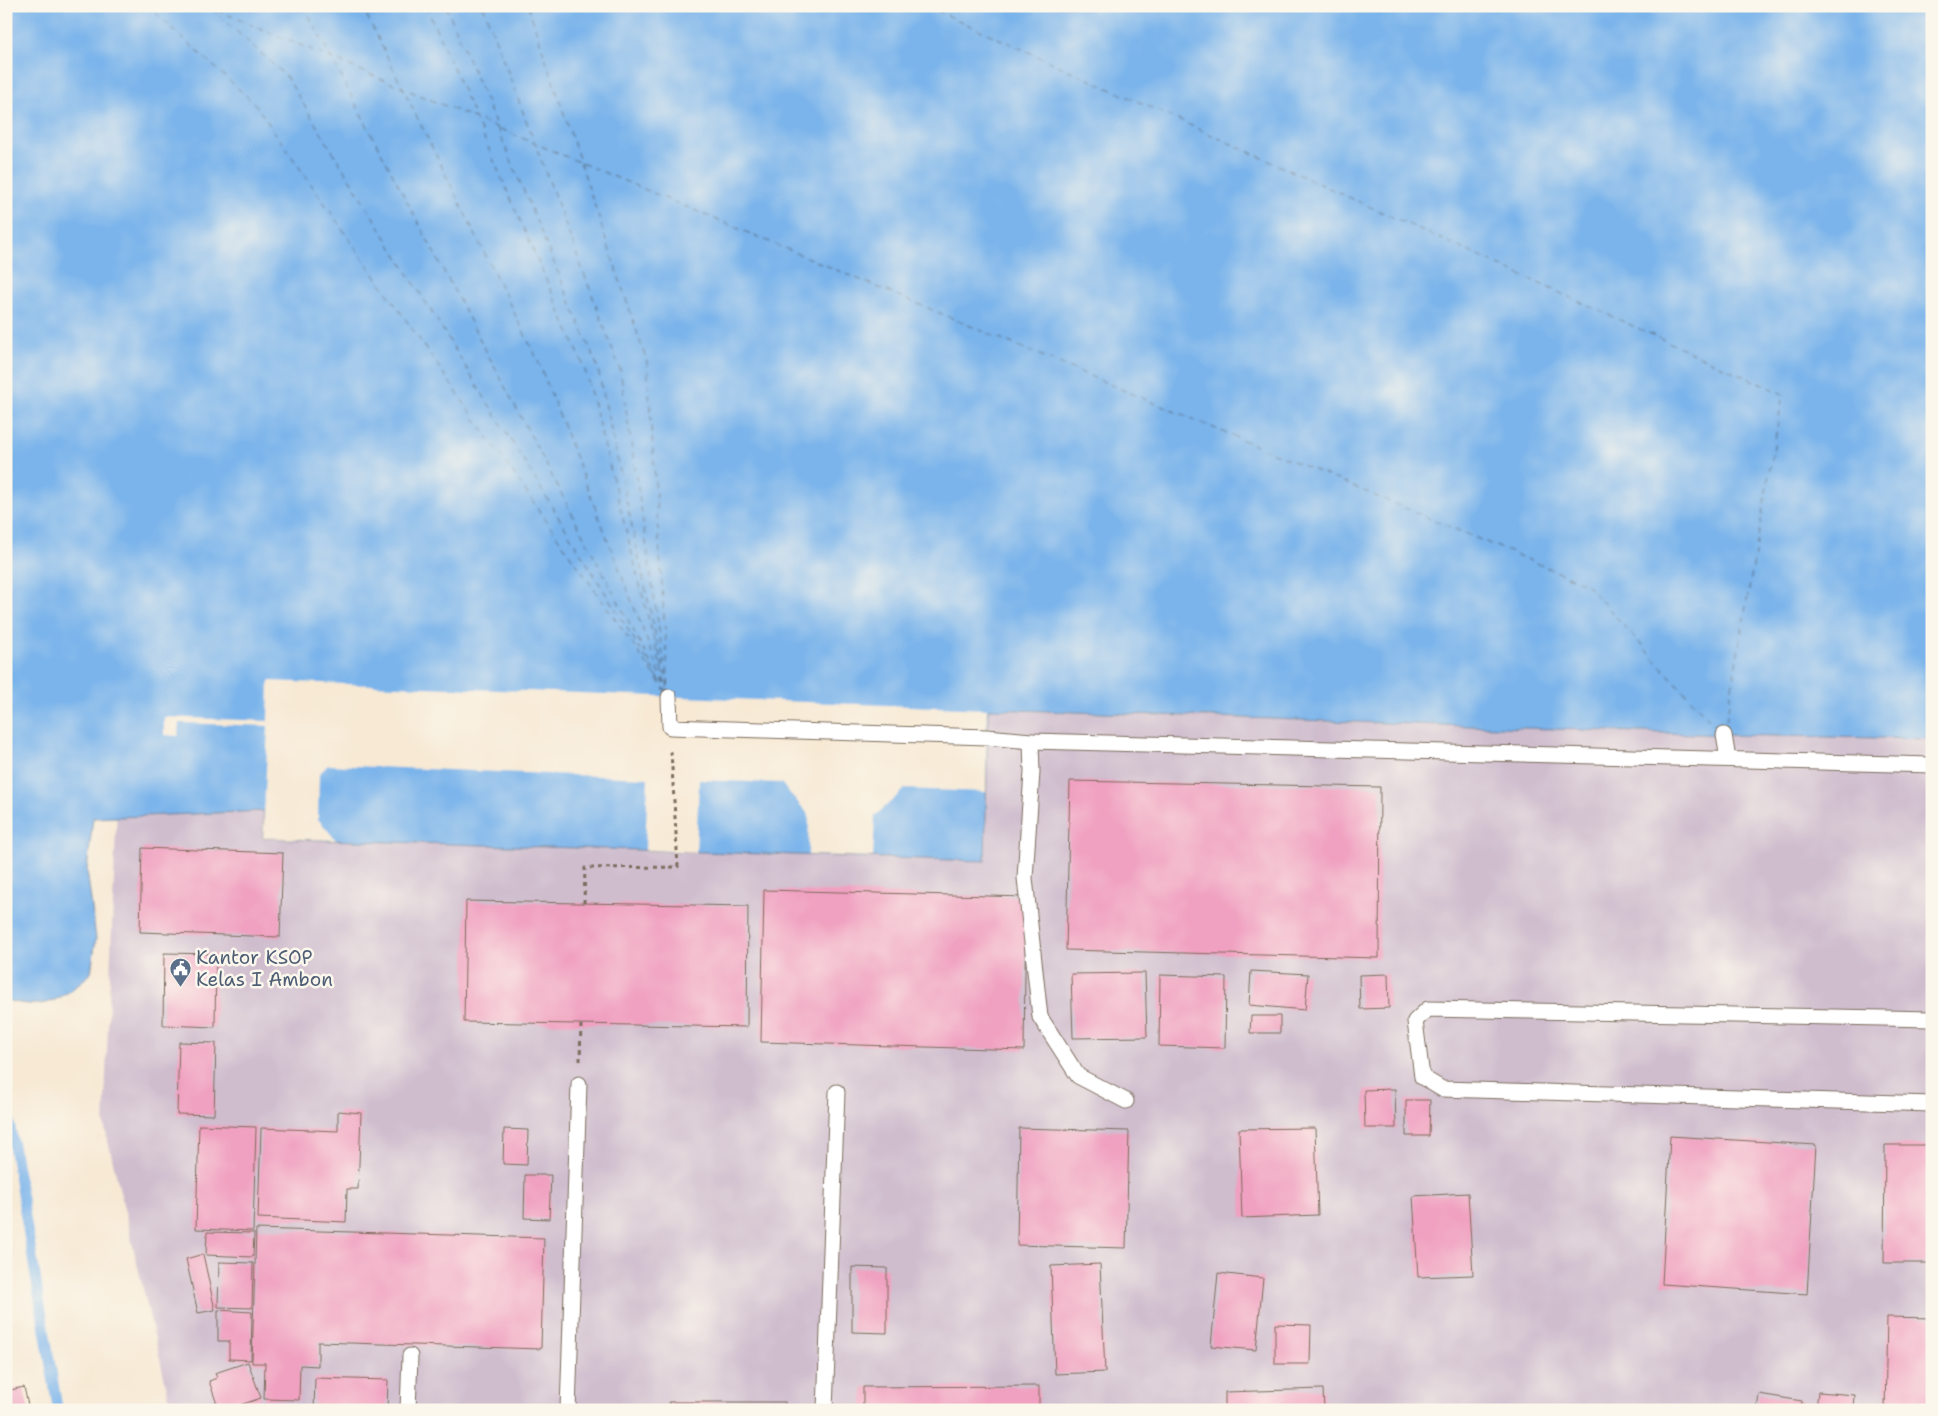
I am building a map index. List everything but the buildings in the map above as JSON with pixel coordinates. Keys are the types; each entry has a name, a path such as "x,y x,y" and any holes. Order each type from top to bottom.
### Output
{"lane":[{"path":"669,697 670,726 987,737 1031,741 1932,765"},
{"path":"1724,736 1728,759"},
{"path":"1031,741 1032,772 1026,878 1040,1017 1078,1076 1126,1101"},
{"path":"1932,1019 1428,1009 1415,1021 1422,1077 1442,1089 1932,1104"},
{"path":"568,1410 579,1084"},
{"path":"825,1410 837,1092"},
{"path":"408,1410 410,1356"}],"path":[{"path":"584,903 585,868 678,867 670,726"},
{"path":"579,1084 581,1024"}],"shaded area":[{"path":"122,680 1724,735 1932,739 1932,1410 172,1410 104,1124"}],"water":[{"path":"6,6 1932,6 1932,739 1724,735 988,709 985,861 263,838 264,811 93,818 87,870 96,938 91,973 71,990 53,1001 32,1004 6,1000"}],"pier":[{"path":"269,681 987,709 986,792 905,789 875,816 873,857 808,855 809,815 781,783 699,780 696,852 645,850 648,778 328,765 319,774 318,819 336,840 263,838 268,726 179,723 178,736 164,735 164,717 268,721"}],"waterway":[{"path":"6,1101 58,1410"}],"ferry route":[{"path":"148,6 255,104 666,692"},
{"path":"207,6 1586,584 1718,729"},
{"path":"304,6 666,692"},
{"path":"362,6 538,361 666,689"},
{"path":"426,6 584,366 667,691"},
{"path":"446,6 597,365 664,674"},
{"path":"483,6 620,369 668,689"},
{"path":"528,6 647,362 669,691"},
{"path":"927,6 1783,394 1725,727"},
{"path":"212,9 286,76 661,683"}],"place":[{"name":"Kantor KSOP Kelas I Ambon","path":"180,987"}]}
